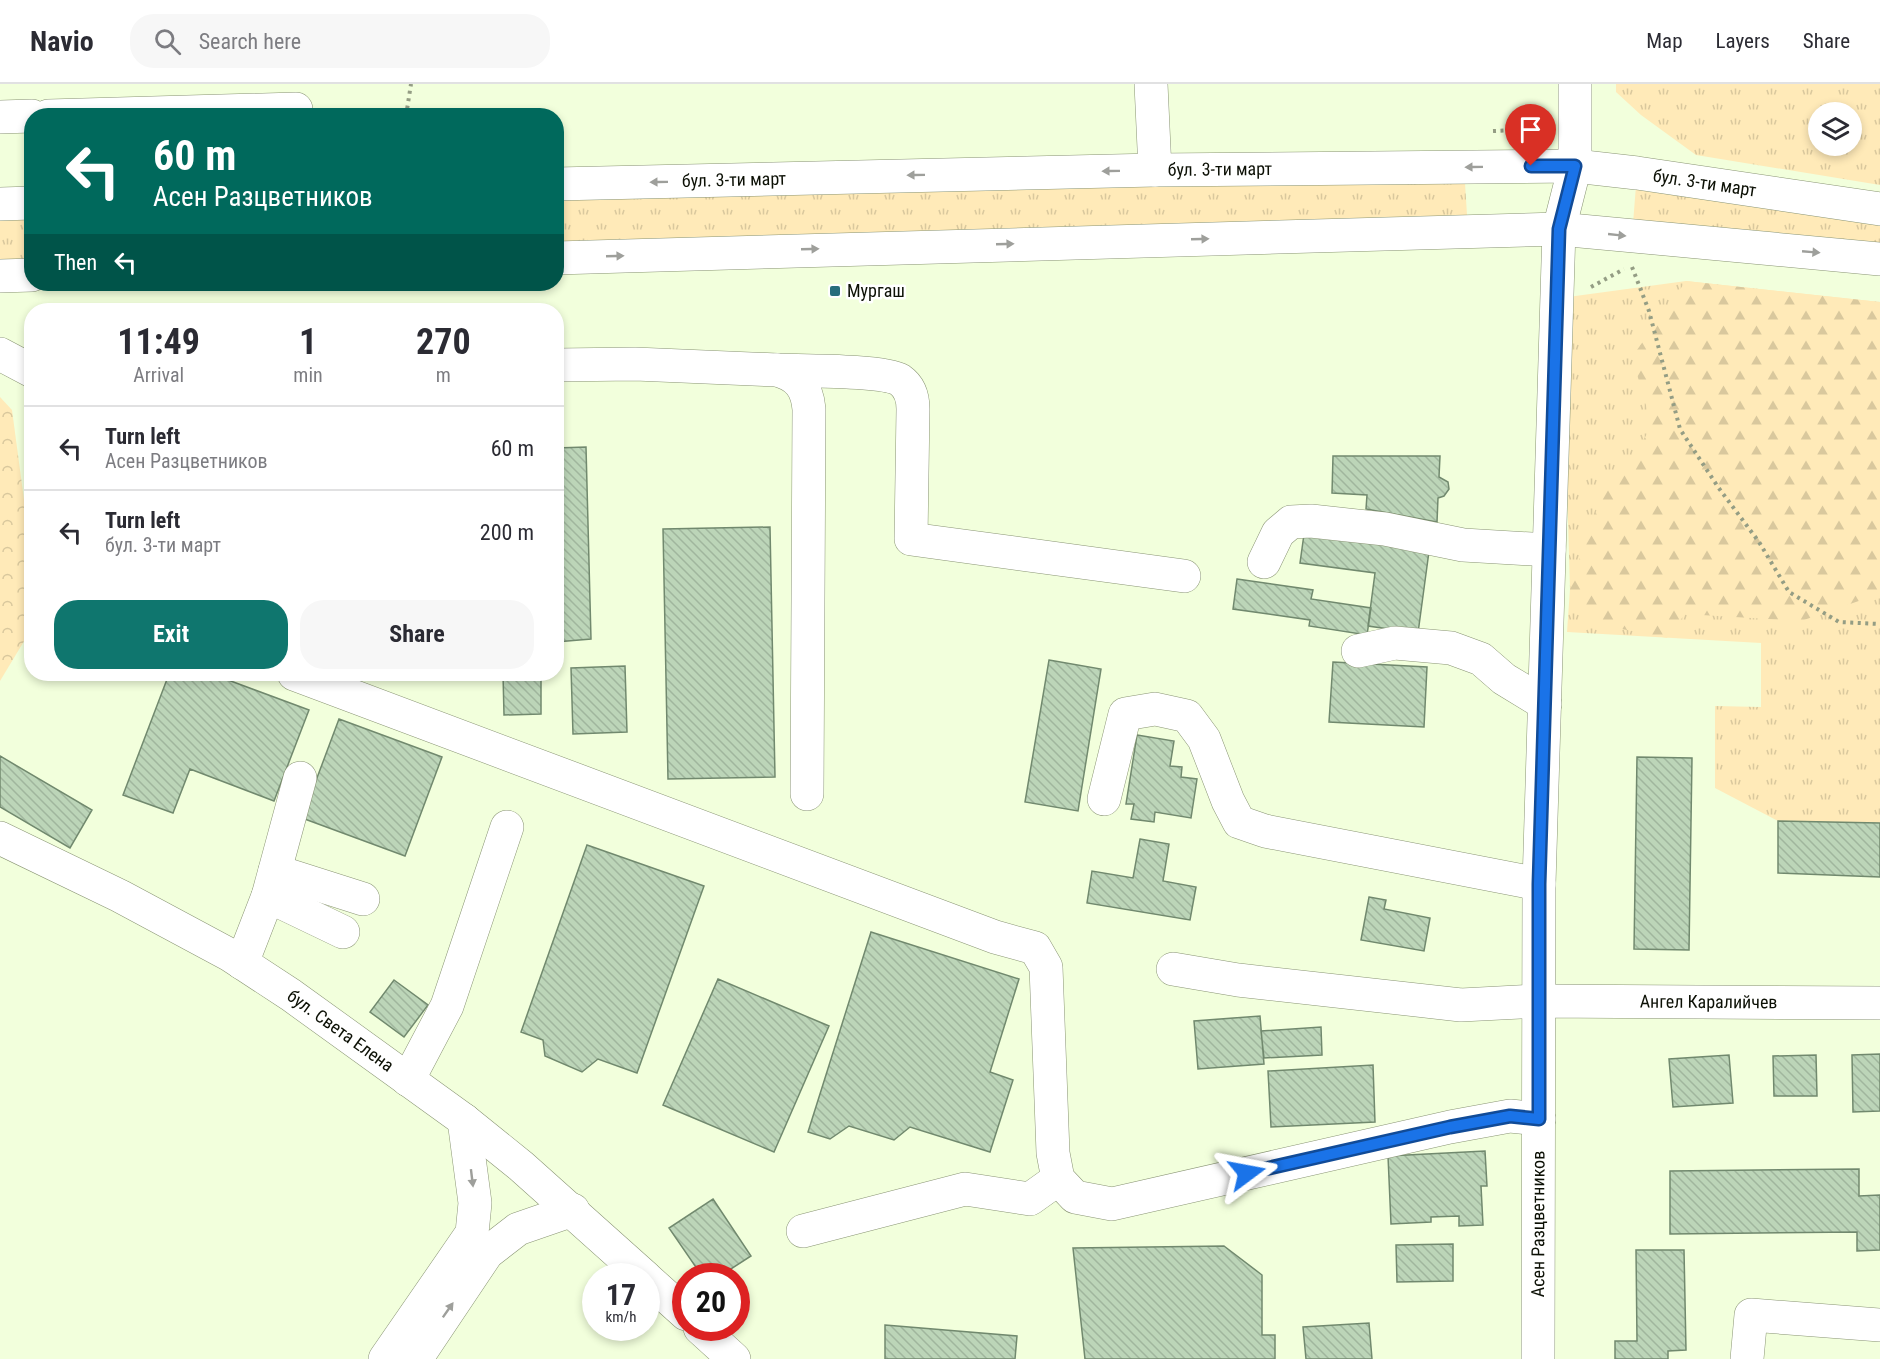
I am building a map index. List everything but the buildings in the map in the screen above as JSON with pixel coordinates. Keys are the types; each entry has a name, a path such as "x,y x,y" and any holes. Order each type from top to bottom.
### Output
{"street":[{"path":"1152,84 1152,144 1155,170"},
{"name":"Асен Разцветников","path":"1538,1359 1539,884 1559,229 1575,166 1575,84"},
{"path":"0,117 24,116"},
{"name":"бул. 3-ти март","path":"564,184 1155,170 1575,166 1648,174 1880,209"},
{"path":"0,204 24,202"},
{"path":"564,258 1559,229 1880,259"},
{"path":"0,276 24,275"},
{"path":"0,354 24,367"},
{"path":"564,365 635,364 893,377 902,382 913,399 911,539 1184,576"},
{"path":"777,370 797,379 808,398 807,794"},
{"path":"1264,562 1278,533 1292,522 1301,521 1385,529 1463,545 1549,550"},
{"path":"1358,651 1395,643 1451,648 1480,659 1504,679 1545,704"},
{"path":"313,681 995,937 1035,948 1047,967 1053,1153 1058,1179 1075,1197 1112,1204 1450,1127 1510,1116 1539,1119"},
{"path":"1104,799 1125,714 1155,709 1187,716 1204,739 1228,801 1239,822 1264,831 1539,884"},
{"path":"242,963 271,884 300,778"},
{"path":"408,1080 447,1006 507,827"},
{"name":"бул. Света Елена","path":"0,838 120,896 242,963 291,995 464,1120 573,1210 630,1263"},
{"path":"271,884 363,899"},
{"path":"271,884 343,932"},
{"name":"Ангел Каралийчев","path":"1173,969 1238,980 1461,1005 1538,1001 1880,1003"},
{"path":"385,1359 472,1233 475,1203 464,1120"},
{"path":"803,1232 965,1189 1030,1199 1058,1179"},
{"path":"416,1359 487,1253 518,1229 573,1210"},
{"name":"бул. Света Елена","path":"660,1291 672,1301"},
{"path":"1747,1359 1751,1315 1880,1326"},
{"path":"715,1341 734,1358"}],"path":[{"path":"407,108 411,84"},
{"path":"1631,265 1649,311 1680,429 1718,487 1759,542 1789,592 1839,622 1880,624"}],"green space":[{"path":"1616,84 1880,84 1880,185 1696,155 1641,115 1616,92"},
{"path":"1464,167 1468,231 564,258 564,185"},
{"path":"1637,173 1880,213 1880,259 1632,236"},
{"path":"24,204 24,275 0,276 0,206"},
{"path":"1686,281 1880,302 1880,823 1778,821 1715,788 1715,706 1761,707 1761,643 1567,632 1570,589 1566,451 1568,297"},
{"path":"1686,281 1880,302 1880,587 1876,595 1801,621 1685,614 1667,638 1582,621 1570,589 1587,535 1602,496 1619,479 1652,426 1632,357"},
{"path":"0,397 12,410 24,500 24,641 0,681"}],"place":[{"name":"Мургаш","path":"835,291"}],"route":[{"path":"1247,1173 1450,1127 1510,1116 1539,1119 1539,884 1559,229 1575,166 1531,166"}]}
